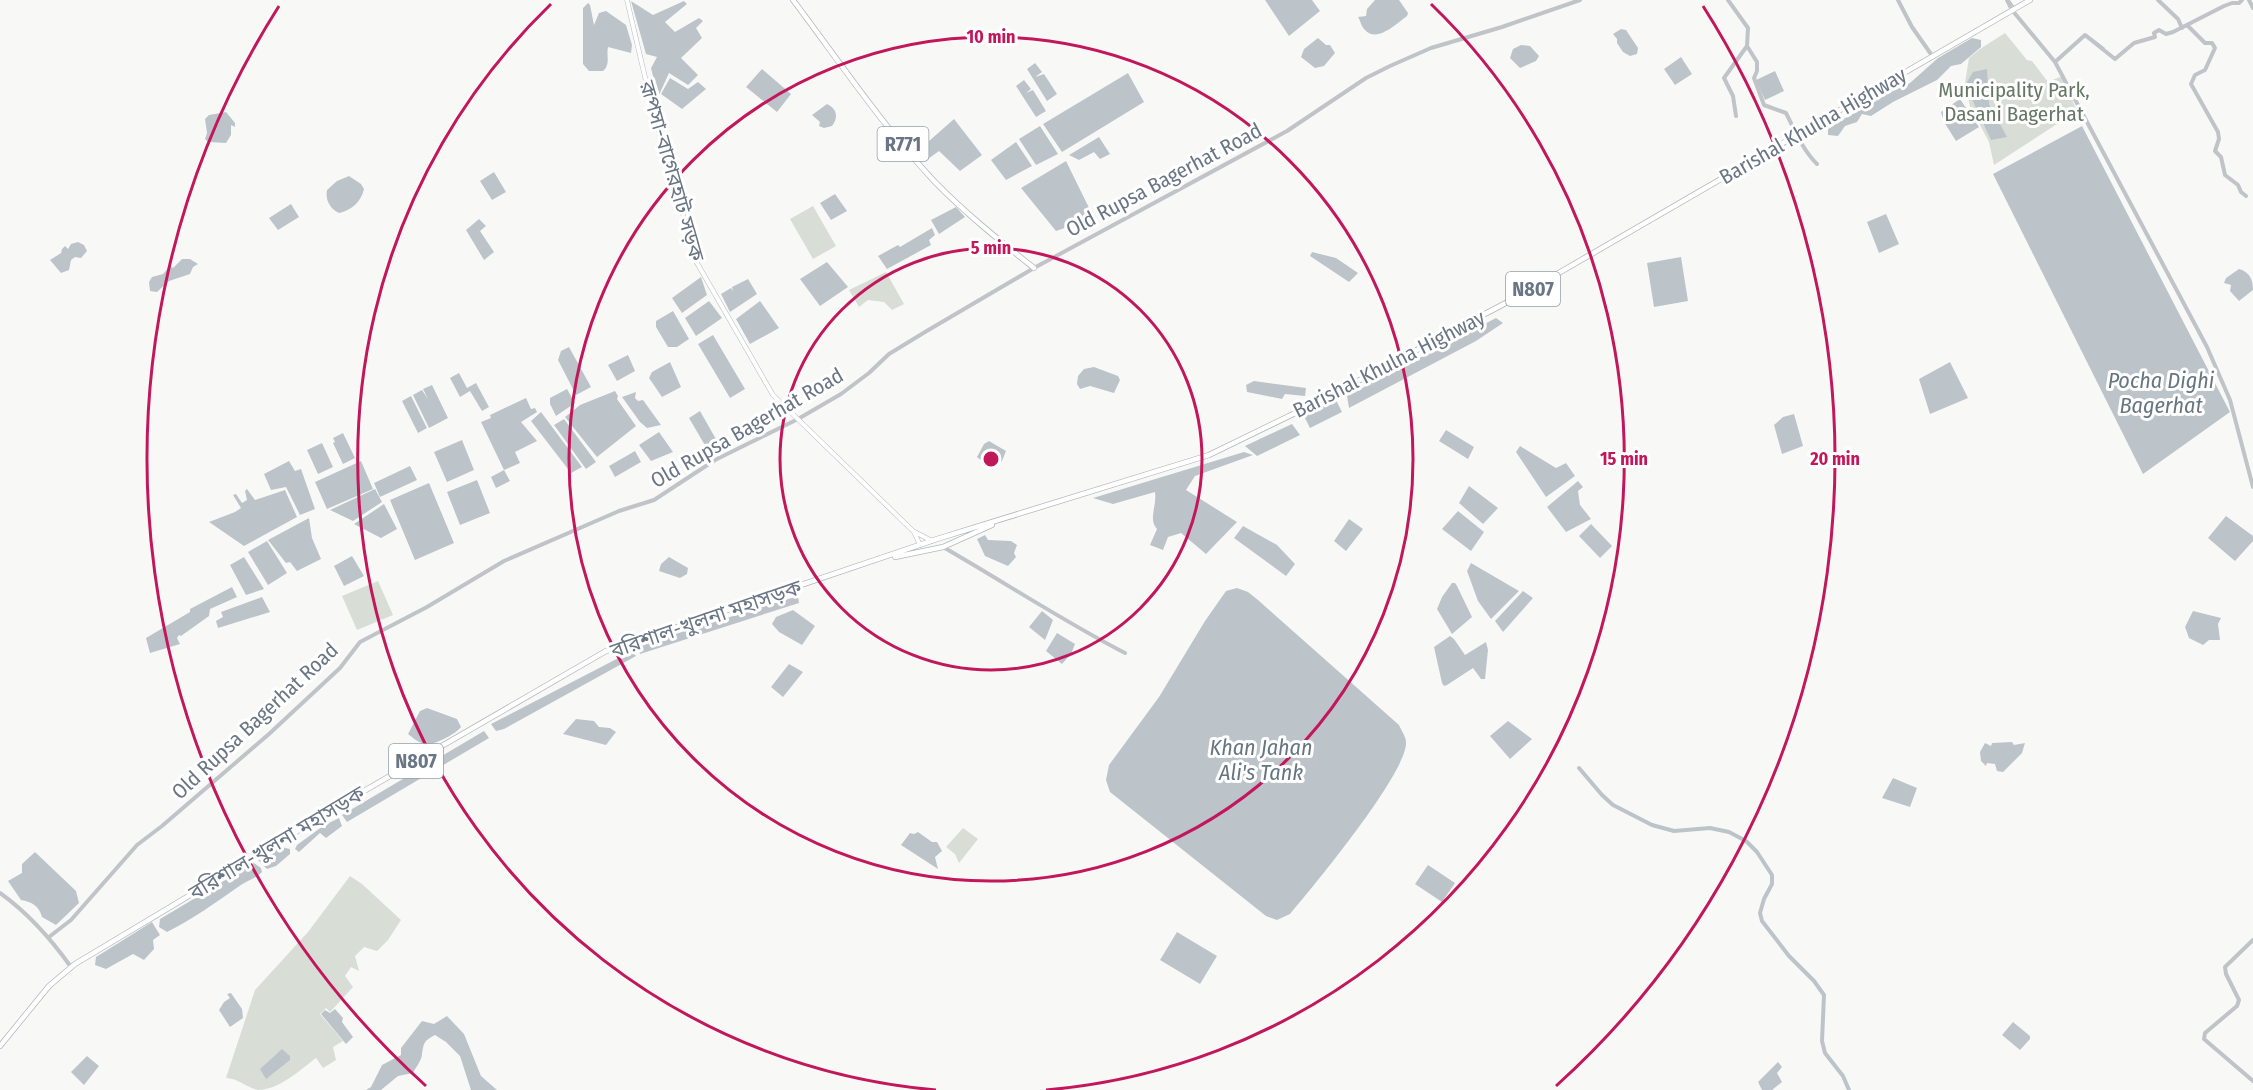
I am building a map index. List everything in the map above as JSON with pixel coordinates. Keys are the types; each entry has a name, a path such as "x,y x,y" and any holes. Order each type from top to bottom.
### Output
{"main road":[{"name":"রূপসা-বাগেরহাট সড়ক","path":"627,0 652,107 697,263 773,395 913,531 935,540"},
{"name":"R771","path":"794,0 857,86 934,180 977,223 1034,268"},
{"name":"Barishal Khulna Highway","path":"1008,517 1209,455 1322,400 1520,296 2030,0"},
{"name":"বরিশাল-খুলনা মহাসড়ক","path":"0,1046 49,986 71,967 364,791 606,651 1008,517"},
{"name":"বরিশাল-খুলনা মহাসড়ক","path":"881,560 942,548 1008,517"},
{"path":"913,531 920,545"},
{"path":"946,536 951,544"},
{"path":"935,540 942,548"}],"street":[{"name":"Old Rupsa Bagerhat Road","path":"48,938 71,920 136,845 162,826 269,735 340,668 360,642 427,607 504,561 619,511 654,500 714,460 798,419 841,394 889,354 1034,268 1287,131 1366,78 1431,48 1580,0"},
{"path":"1728,0 1748,28 1747,46 1724,78 1734,96 1737,116"},
{"path":"1898,0 1912,27 1933,58"},
{"path":"2007,0 2055,62 2207,347 2230,400 2253,487"},
{"path":"2158,0 2178,19 2182,28"},
{"path":"2055,62 2085,35 2115,59 2134,43 2155,37 2154,33 2159,30 2166,34 2224,6 2239,3 2242,0"},
{"path":"2249,0 2253,8"},
{"path":"2187,25 2205,43 2212,43 2216,48 2205,70 2195,75 2191,84 2218,132 2219,139 2215,151 2221,157 2225,175 2246,196"},
{"path":"1747,46 1757,62 1754,78 1764,105 1785,113 1797,136 1817,164"},
{"path":"942,548 1005,582 1065,621 1125,653"},
{"path":"0,893 14,903 48,938 71,967"},
{"path":"2253,940 2225,967 2226,974 2239,1000 2237,1006 2205,1033 2204,1040 2253,1080"}],"green space":[{"name":"Municipality Park, Dasani Bagerhat","path":"2005,33 2027,60 2032,61 2048,82 2062,76 2077,111 1994,165 1989,142 1970,106 1965,83 1969,58"},
{"path":"813,206 836,246 813,259 790,219"},
{"path":"886,272 904,304 892,310 884,302 868,300 859,307 849,290"},
{"path":"378,581 393,615 357,630 342,596"},
{"path":"963,828 978,839 959,863 955,854 946,847"},
{"path":"350,876 401,920 388,940 377,951 364,947 355,956 359,971 351,967 345,976 353,987 330,1012 326,1008 320,1014 343,1041 333,1047 336,1060 323,1068 316,1058 289,1079 266,1089 254,1089 226,1078 255,990 308,932"}],"water":[{"path":"1265,0 1312,0 1320,11 1289,36"},
{"path":"1375,0 1399,0 1408,13 1407,16 1386,31 1370,33 1358,17 1366,16 1367,9"},
{"path":"631,1 653,15 684,1 687,4 665,22 675,32 699,18 703,21 696,28 702,38 681,58 698,75 688,85 669,73 658,97 651,68 657,57 646,54"},
{"path":"588,3 594,25 599,13 606,11 626,25 632,45 631,53 608,47 608,62 603,71 589,71 583,64 583,8"},
{"path":"1621,29 1626,30 1638,48 1637,54 1630,56 1623,52 1617,43 1613,34"},
{"path":"1318,38 1326,45 1330,45 1335,53 1324,66 1315,68 1301,57 1304,49"},
{"path":"1972,38 1981,40 1981,47 1961,64 1951,66 1937,80 1871,116 1862,114 1857,122 1845,126 1838,136 1828,135 1828,129 1874,100 1910,83 1938,58"},
{"path":"1521,45 1530,46 1539,56 1536,61 1520,68 1510,58 1513,49"},
{"path":"1681,57 1692,74 1675,85 1664,69"},
{"path":"1035,63 1042,72 1035,77 1044,74 1057,94 1047,101 1027,69"},
{"path":"762,69 791,94 777,112 746,87"},
{"path":"1987,69 1989,104 2007,137 1991,140 1971,97 1967,82 1973,72"},
{"path":"1775,71 1784,91 1765,100 1756,80"},
{"path":"1128,73 1144,102 1062,152 1043,124"},
{"path":"670,78 688,89 698,82 706,89 682,109 661,94"},
{"path":"1024,80 1031,89 1026,93 1033,90 1046,111 1036,117 1016,86"},
{"path":"1960,99 1979,127 1956,141 1944,122 1941,112"},
{"path":"827,104 833,108 836,117 832,126 824,128 819,126 820,122 812,115"},
{"path":"226,112 235,123 235,127 231,125 231,135 226,143 208,142 205,139 207,133 205,119 209,115"},
{"path":"954,119 982,155 960,171 939,151 928,159 920,149"},
{"path":"1040,126 1058,154 1036,165 1019,139"},
{"name":"Pocha Dighi Bagerhat","path":"2082,126 2230,412 2143,474 1993,174"},
{"path":"1099,137 1110,154 1100,159 1094,152 1079,160 1069,155"},
{"path":"1016,142 1032,166 1006,180 991,160"},
{"path":"1066,161 1094,218 1056,231 1021,188"},
{"path":"494,172 506,192 492,200 480,181"},
{"path":"349,176 361,184 364,189 355,205 339,213 329,204 327,190 337,181"},
{"path":"835,194 847,211 831,220 820,203"},
{"path":"291,204 299,217 278,230 269,218"},
{"path":"956,207 965,217 939,234 931,220"},
{"path":"1886,214 1899,244 1879,253 1867,222"},
{"path":"479,219 486,226 480,231 494,252 484,260 466,230"},
{"path":"932,228 935,235 929,240 931,245 887,269 878,256 898,245 900,247"},
{"path":"78,242 84,245 87,251 81,258 75,257 71,260 69,270 61,273 50,260 61,253 65,246 68,249 71,244"},
{"path":"1312,252 1336,258 1358,273 1349,282 1310,256"},
{"path":"1681,257 1688,301 1654,307 1647,263"},
{"path":"182,259 190,259 198,264 193,267 190,274 169,281 157,292 150,291 149,282 152,277 163,274 170,266 173,268"},
{"path":"827,262 848,287 820,306 800,279"},
{"path":"2239,269 2250,277 2253,290 2239,301 2230,291 2231,285 2224,283 2226,278"},
{"path":"701,277 707,295 682,313 672,298"},
{"path":"748,279 757,294 730,312 721,294 731,288 733,291 732,287"},
{"path":"709,301 722,318 696,336 685,318"},
{"path":"760,301 779,328 750,344 736,319"},
{"path":"673,311 689,339 677,347 668,347 656,327 656,321"},
{"path":"1496,318 1503,323 1476,341 1349,408 1347,396"},
{"path":"713,335 745,389 730,398 698,344"},
{"path":"569,347 591,387 576,395 558,360 561,351"},
{"path":"628,355 635,371 617,381 608,365"},
{"path":"670,362 681,387 662,397 649,378 652,372"},
{"path":"1950,362 1968,398 1930,414 1919,379"},
{"path":"1094,367 1118,376 1120,380 1114,393 1090,386 1080,389 1077,384 1078,376 1084,369"},
{"path":"459,373 467,388 476,383 489,407 482,411 470,391 460,397 450,378"},
{"path":"1254,381 1306,388 1305,396 1285,394 1282,399 1247,392 1246,385"},
{"path":"432,385 448,418 429,428 413,395 422,390 428,399 423,389"},
{"path":"567,389 575,403 556,416 550,404 550,398"},
{"path":"615,391 617,399 636,426 597,457 565,417 580,405"},
{"path":"636,392 635,398 638,401 643,400 661,425 647,428 640,422 622,397"},
{"path":"411,396 427,428 418,433 402,401"},
{"path":"526,398 531,409 535,408 537,412 521,422 537,441 515,452 520,463 504,470 481,422 491,418 490,415"},
{"path":"1335,398 1342,412 1310,428 1304,416"},
{"path":"700,411 717,441 706,447 689,418"},
{"path":"541,412 582,467 571,473 531,421"},
{"path":"1794,414 1803,446 1782,454 1774,425 1783,417"},
{"path":"564,419 596,462 586,469 554,425"},
{"path":"1292,424 1300,435 1257,456 1245,446"},
{"path":"1446,430 1474,447 1468,459 1439,441"},
{"path":"659,432 673,452 651,461 639,445"},
{"path":"343,433 355,458 343,464 333,438"},
{"path":"462,440 474,470 447,482 434,452"},
{"path":"989,441 1006,451 1002,461 995,465 985,463 977,457 984,444"},
{"path":"322,443 333,467 318,474 307,450"},
{"path":"1520,446 1556,468 1566,463 1575,476 1546,497 1516,452"},
{"path":"635,451 641,462 615,477 609,466"},
{"path":"1244,452 1253,455 1195,476 1186,490 1237,522 1206,554 1181,533 1168,537 1163,550 1150,545 1157,529 1153,521 1155,492 1113,504 1093,498"},
{"path":"289,461 295,471 301,469 315,509 300,515 286,487 271,490 264,474"},
{"path":"361,461 373,489 327,509 315,482"},
{"path":"410,466 417,480 380,497 374,483"},
{"path":"504,470 510,481 496,488 491,477"},
{"path":"477,480 490,513 460,525 447,492"},
{"path":"1578,481 1583,487 1578,491 1580,505 1591,519 1566,532 1547,507"},
{"path":"429,483 454,543 415,560 390,500"},
{"path":"1469,486 1498,508 1483,524 1459,503"},
{"path":"247,489 255,500 285,490 297,517 244,546 209,522 241,508 233,495 236,494 242,503 247,500 245,491"},
{"path":"375,489 382,502 353,521 330,510"},
{"path":"384,504 397,529 381,538 354,524"},
{"path":"1458,511 1484,532 1471,551 1442,529"},
{"path":"2226,516 2253,536 2253,541 2235,561 2208,538"},
{"path":"309,518 312,538 321,559 297,571 290,562 286,563 268,540"},
{"path":"1349,519 1363,529 1346,551 1334,541"},
{"path":"1591,524 1612,546 1600,558 1579,536"},
{"path":"1243,526 1277,545 1295,564 1286,576 1234,538"},
{"path":"985,535 988,540 1011,541 1017,545 1014,553 1016,557 1008,566 985,556 977,539"},
{"path":"267,541 287,573 268,585 248,552"},
{"path":"352,556 364,576 344,586 334,566"},
{"path":"244,557 264,589 246,595 230,565"},
{"path":"669,557 688,568 687,574 680,578 659,571 661,564"},
{"path":"1471,563 1519,591 1491,619 1478,601 1467,571"},
{"path":"1452,583 1457,586 1472,617 1452,634 1437,609"},
{"path":"232,587 237,597 210,609 209,616 181,636 179,635 177,638 180,644 150,653 146,638 190,612 190,609"},
{"name":"Khan Jahan Ali's Tank","path":"1237,588 1248,592 1258,600 1399,725 1406,740 1403,757 1392,778 1357,829 1290,914 1277,920 1266,916 1110,792 1106,780 1109,765 1159,697 1205,621 1226,591"},
{"path":"1523,591 1533,598 1503,632 1495,621"},
{"path":"798,596 799,603 640,654 636,646"},
{"path":"262,597 270,612 218,628 216,621 223,617 221,612"},
{"path":"793,610 815,626 802,645 779,632 772,624 776,617"},
{"path":"1042,611 1053,620 1045,640 1029,627"},
{"path":"2193,611 2221,618 2218,624 2220,640 2209,640 2203,645 2189,638 2185,627"},
{"path":"1057,633 1075,644 1071,654 1062,664 1046,651"},
{"path":"1450,636 1465,655 1486,642 1488,650 1485,679 1481,679 1473,668 1444,686 1434,647"},
{"path":"632,651 636,656 504,729 496,731 491,724"},
{"path":"789,664 803,672 783,697 771,687"},
{"path":"427,708 457,719 461,727 450,736 433,743 425,744 418,741 408,734 420,711"},
{"path":"576,719 594,721 599,727 610,728 616,732 606,745 563,734"},
{"path":"1508,721 1532,739 1510,759 1490,736"},
{"path":"484,731 489,738 347,822 342,815"},
{"path":"2012,742 2014,745 2025,743 2022,753 2003,772 1997,771 1995,764 1987,763 1986,766 1981,761 1980,752 1985,743 1991,746 1992,743"},
{"path":"1893,778 1917,788 1910,807 1882,798"},
{"path":"339,818 342,826 326,838 320,833 299,852 295,849 297,845 323,826"},
{"path":"918,832 932,842 937,842 942,851 935,857 938,869 901,845 910,833"},
{"path":"281,847 290,849 290,854 276,866 267,869 258,860"},
{"path":"35,852 76,891 79,903 56,925 42,917 34,905 21,900 8,881 22,873 22,864"},
{"path":"254,863 261,868 262,872 167,932 159,927 160,919"},
{"path":"1428,865 1455,883 1442,902 1415,884"},
{"path":"152,922 160,935 153,940 154,949 144,960 133,954 106,969 95,965 96,957"},
{"path":"1177,932 1217,956 1200,984 1160,960"},
{"path":"231,993 242,1009 243,1018 230,1027 219,1010 230,998 227,994"},
{"path":"335,1009 343,1018 342,1022 353,1037 346,1044 321,1014 325,1010 330,1013"},
{"path":"447,1016 464,1034 481,1076 497,1090 471,1090 460,1056 435,1035 425,1042 421,1059 413,1073 398,1076 381,1090 366,1090 371,1087 382,1065 401,1055 401,1048 422,1021 434,1024"},
{"path":"2013,1022 2030,1036 2020,1050 2002,1035"},
{"path":"282,1049 290,1056 290,1060 266,1079 260,1069"},
{"path":"87,1056 99,1066 84,1085 71,1072"},
{"path":"1778,1062 1782,1067 1777,1073 1782,1082 1772,1090 1762,1090 1758,1082"}],"waterway":[{"path":"2009,0 2014,7"},
{"path":"2087,35 2104,48"},
{"path":"1579,768 1613,805 1652,825 1674,831 1710,828 1729,832 1746,841 1757,852 1772,875 1772,884 1760,913 1762,921 1824,995 1822,1041 1825,1053 1843,1076 1849,1090"}]}
